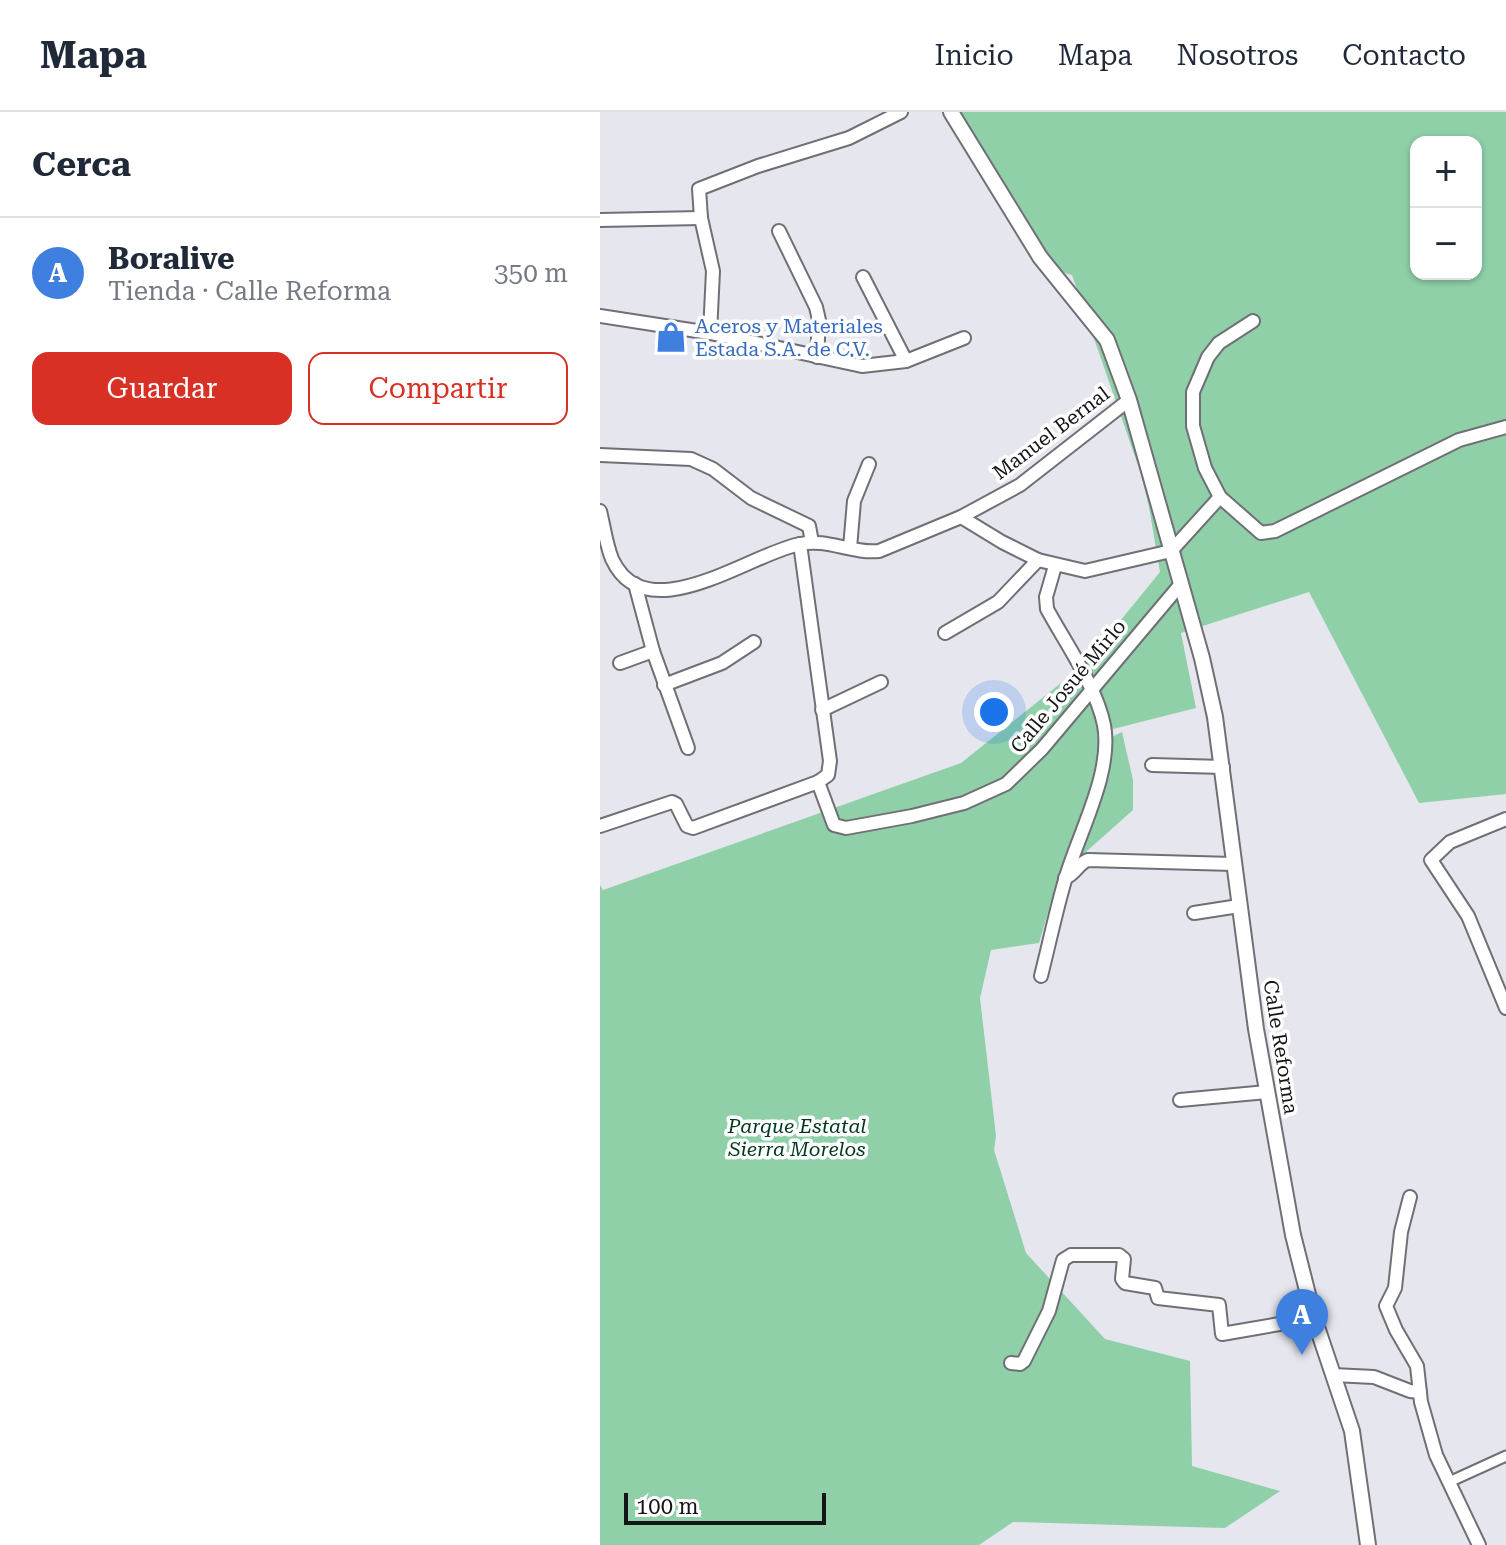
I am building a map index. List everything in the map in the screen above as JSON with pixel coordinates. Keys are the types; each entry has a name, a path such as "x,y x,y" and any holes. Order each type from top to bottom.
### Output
{"street":[{"path":"710,333 713,271 701,218 698,193 702,186 849,138 901,112"},
{"name":"Calle Reforma","path":"951,112 1040,257 1107,340 1129,400 1202,658 1223,767 1239,906 1267,1092 1293,1235 1314,1318 1352,1431 1368,1545"},
{"path":"600,220 701,218"},
{"path":"779,231 819,314 817,357"},
{"path":"863,277 906,361"},
{"path":"600,316 710,333 862,366 906,361 964,338"},
{"path":"1253,321 1219,343 1204,365 1193,392 1193,426 1205,468 1220,497 1255,529 1268,533 1459,440 1506,427"},
{"name":"Manuel Bernal","path":"806,543 869,552 888,549 961,517 1020,485 1129,400"},
{"path":"600,455 677,457 703,463 751,498 809,526 813,534 806,543 712,580 669,589 650,589 635,584 606,561 600,511"},
{"path":"850,548 854,501 869,464"},
{"path":"961,517 1038,560 1085,571 1171,551 1220,497"},
{"path":"600,826 672,802 687,826 693,828 818,782 831,769 822,710 806,543"},
{"path":"945,633 998,602 1038,560"},
{"path":"1041,976 1065,878 1103,761 1104,727 1092,690 1047,609 1046,597 1055,566"},
{"path":"635,584 653,651 688,748"},
{"name":"Calle Josué Mirlo","path":"818,782 834,825 846,828 884,823 983,796 1006,784 1092,690 1180,585"},
{"path":"664,685 722,663 754,642"},
{"path":"620,663 653,651"},
{"path":"822,710 881,682"},
{"path":"1152,765 1223,767"},
{"path":"1506,819 1450,842 1431,860 1468,916 1506,1008"},
{"path":"1065,878 1088,860 1233,864"},
{"path":"1194,913 1239,906"},
{"path":"1180,1100 1267,1092"},
{"path":"1410,1197 1398,1246 1396,1284 1386,1306 1417,1366 1415,1392 1429,1437 1479,1545"},
{"path":"1011,1363 1024,1361 1049,1311 1065,1257 1122,1256 1122,1279 1125,1283 1155,1288 1158,1298 1219,1305 1222,1334 1314,1318"},
{"path":"1333,1375 1374,1377 1415,1392"},
{"path":"1449,1482 1506,1456"}],"green space":[{"name":"Parque Estatal Sierra Morelos","path":"952,112 1506,112 1506,794 1419,803 1309,592 1181,633 1196,708 1101,732 1099,743 1122,732 1133,780 1133,810 1060,872 1039,943 991,950 980,998 996,1136 994,1150 1026,1253 1105,1339 1190,1361 1192,1466 1280,1491 1225,1528 1013,1522 979,1545 600,1545 600,885 603,890 961,763 1085,664 1160,572 1141,474 1072,275 1047,268"}],"place":[{"name":"Aceros y Materiales Estada S.A. de C.V.","path":"671,337"},
{"name":"Boralive","path":"1302,1355"}]}
